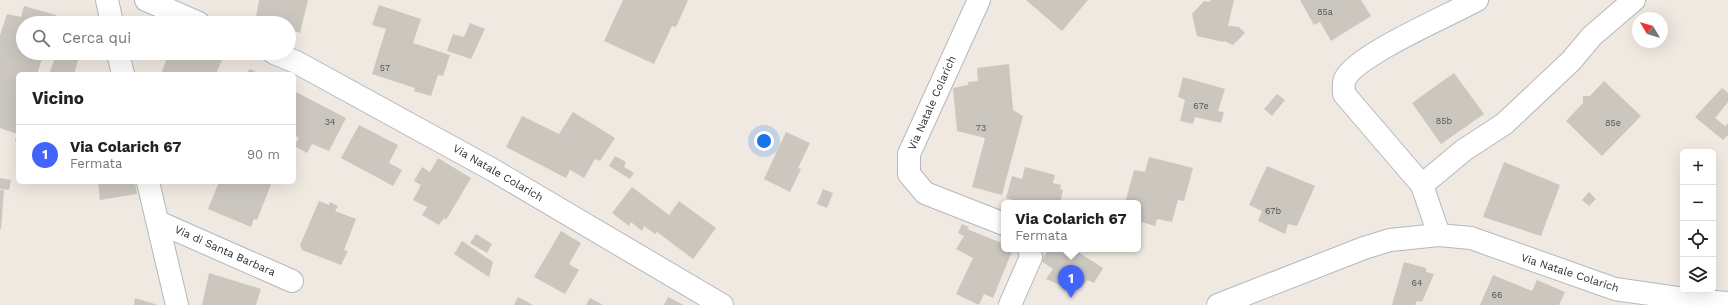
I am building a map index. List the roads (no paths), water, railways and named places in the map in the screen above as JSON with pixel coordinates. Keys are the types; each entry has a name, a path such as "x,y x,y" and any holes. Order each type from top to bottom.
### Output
{"street":[{"path":"107,0 110,16"},
{"path":"146,0 183,16"},
{"name":"Via Natale Colarich","path":"979,0 909,154 909,174 926,193 1001,223"},
{"path":"1439,235 1422,185 1344,94 1344,79 1355,66 1393,42 1476,0"},
{"path":"1422,185 1464,150 1504,124 1571,61 1592,36 1634,0"},
{"path":"120,60 123,72"},
{"name":"Via Natale Colarich","path":"291,60 447,144 718,304"},
{"name":"Via di Santa Barbara","path":"148,184 177,305"},
{"name":"Via di Santa Barbara","path":"158,222 292,281"},
{"name":"Via Natale Colarich","path":"1218,305 1364,248 1390,240 1439,235 1471,238 1615,289 1728,304"},
{"path":"1010,305 1031,257 1030,252"}],"place":[{"name":"Via Colarich 67","path":"1071,298"}]}
